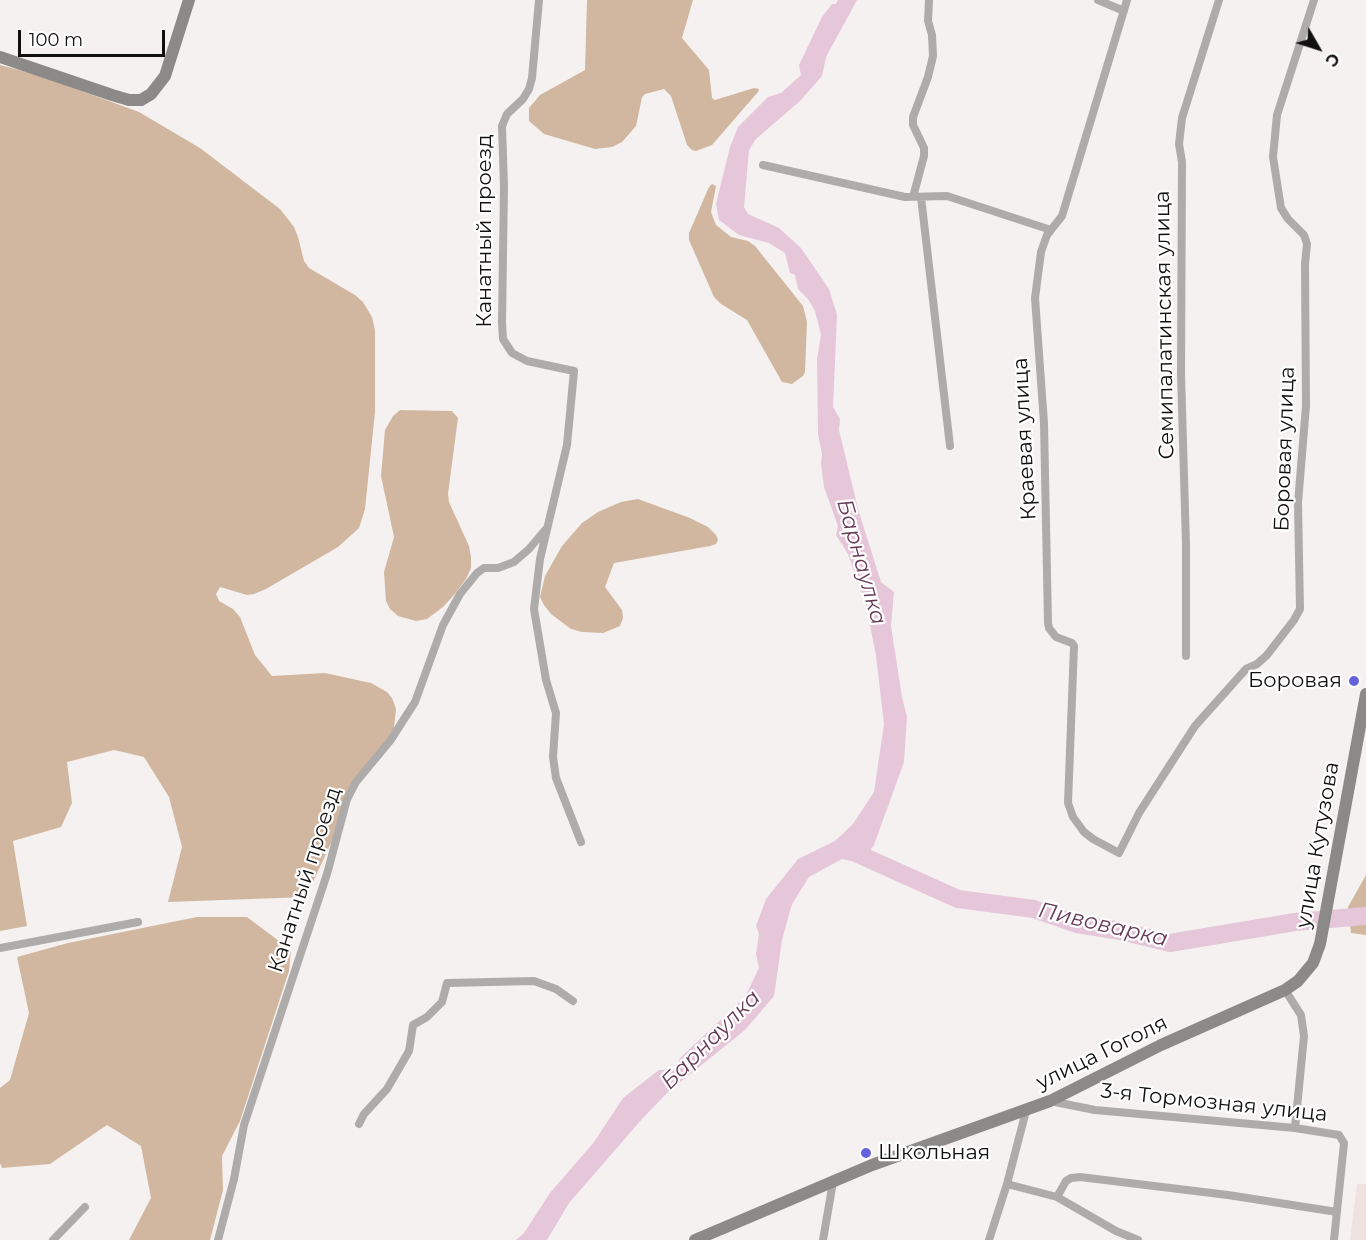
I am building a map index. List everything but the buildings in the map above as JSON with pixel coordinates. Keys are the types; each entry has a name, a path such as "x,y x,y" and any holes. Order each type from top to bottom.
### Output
{"main road":[{"path":"0,57 120,97 141,100 151,94 165,76 189,0"},
{"name":"улица Кутузова","path":"1285,990 1298,981 1312,963 1320,944 1366,694"},
{"name":"улица Гоголя","path":"1026,1111 1161,1045 1285,990"},
{"path":"695,1240 872,1165 1026,1111"}],"street":[{"name":"Канатный проезд","path":"539,0 529,89 523,99 507,114 502,126 504,186 502,323 503,339 512,353 527,361 574,371 567,445 540,559 534,609 544,669 555,713 553,757 556,778 581,842"},
{"path":"929,0 928,21 932,36 933,56 913,117 913,124 924,148 917,197 950,446"},
{"path":"1098,0 1124,11"},
{"name":"Краевая улица","path":"1119,853 1084,832 1073,817 1067,797 1074,646 1056,637 1048,623 1044,423 1035,298 1039,260 1045,241 1062,216 1127,0"},
{"name":"Семипалатинская улица","path":"1186,656 1186,523 1181,362 1182,162 1179,144 1182,118 1219,0"},
{"name":"Боровая улица","path":"1119,853 1139,813 1195,726 1246,669 1257,664 1267,655 1300,609 1298,503 1306,406 1305,264 1307,244 1304,235 1288,219 1281,208 1272,157 1276,115 1314,0"},
{"path":"763,165 905,197 946,196 1051,230"},
{"name":"Канатный проезд","path":"218,1240 234,1179 244,1125 327,874 347,799 356,782 390,741 415,702 442,625 460,594 477,573 484,568 498,568 513,562 529,549 548,528"},
{"path":"0,948 138,922"},
{"path":"359,1124 364,1114 387,1089 409,1051 413,1024 427,1017 442,1002 447,983 534,981 556,988 573,1000"},
{"path":"1285,990 1302,1015 1304,1036 1295,1128"},
{"name":"3-я Тормозная улица","path":"1050,1101 1095,1110 1295,1128 1339,1135 1344,1143 1337,1212"},
{"name":"улица Гоголя","path":"988,1240 1007,1184 1026,1111"},
{"path":"1057,1197 1066,1181 1080,1177 1228,1195 1337,1212 1335,1240"},
{"path":"823,1240 833,1182"},
{"path":"1007,1184 1057,1197 1116,1231 1138,1240"},
{"path":"53,1240 85,1207"}],"shaded area":[{"path":"587,0 693,0 682,38 709,70 712,98 715,100 754,88 759,89 758,92 712,145 696,151 687,145 671,96 664,89 642,97 636,126 622,142 612,147 595,149 544,134 529,121 529,108 540,95 585,70"},
{"path":"0,65 35,74 139,112 200,148 280,209 294,227 304,261 309,268 355,295 363,302 372,317 375,330 375,412 365,509 359,528 338,547 266,589 247,595 220,587 216,594 219,601 233,609 240,617 255,655 272,676 325,673 371,683 387,692 396,709 394,728 359,783 306,897 168,902 182,847 169,797 144,757 114,750 67,762 72,803 61,827 13,841 27,926 0,931"},
{"path":"712,184 716,186 711,212 716,225 731,237 748,241 755,246 803,306 807,322 805,372 792,384 782,382 747,320 714,297 689,240 689,233"},
{"path":"400,410 452,411 458,418 448,494 449,502 469,546 471,557 471,568 454,595 427,619 416,621 398,616 390,609 386,601 384,572 394,537 381,476 385,430 393,416"},
{"path":"638,499 708,527 716,535 718,540 716,544 614,563 605,587 622,610 623,618 620,626 603,633 571,629 551,614 540,597 545,576 562,546 582,523 598,512 621,502"},
{"path":"1366,875 1366,935 1351,933 1348,907"},
{"path":"197,917 247,917 291,950 289,971 240,1121 222,1156 223,1190 210,1240 129,1240 151,1198 141,1146 107,1125 50,1164 2,1168 0,1163 0,1088 10,1080 29,1013 17,957 68,943"},
{"path":"1357,1184 1366,1184 1366,1240 1350,1240"}],"water":[{"name":"Барнаулка","path":"838,0 857,0 826,57 822,76 800,101 756,139 749,150 744,207 748,214 779,228 801,248 829,289 837,315 833,407 840,419 839,430 858,509 881,582 894,592 891,626 907,717 904,762 874,845 861,863 842,859 809,877 792,904 782,940 774,996 745,1030 668,1092 642,1119 569,1203 547,1240 516,1240 524,1233 550,1193 594,1142 623,1098 659,1070 675,1070 680,1058 745,997 759,968 756,954 759,934 756,926 766,899 798,859 835,841 853,824 874,792 884,724 876,656 866,604 848,554 836,535 838,526 824,487 818,434 817,359 821,335 815,311 798,289 795,275 790,273 785,253 769,243 739,235 719,220 716,204 730,147 738,127 768,97 781,93 801,75 799,65 822,17"}],"waterway":[{"name":"Пивоварка","path":"849,850 958,899 1034,909 1077,924 1170,943 1295,922 1366,916"}],"place":[{"name":"Боровая","path":"1354,681"},
{"name":"Школьная","path":"866,1153"}]}
